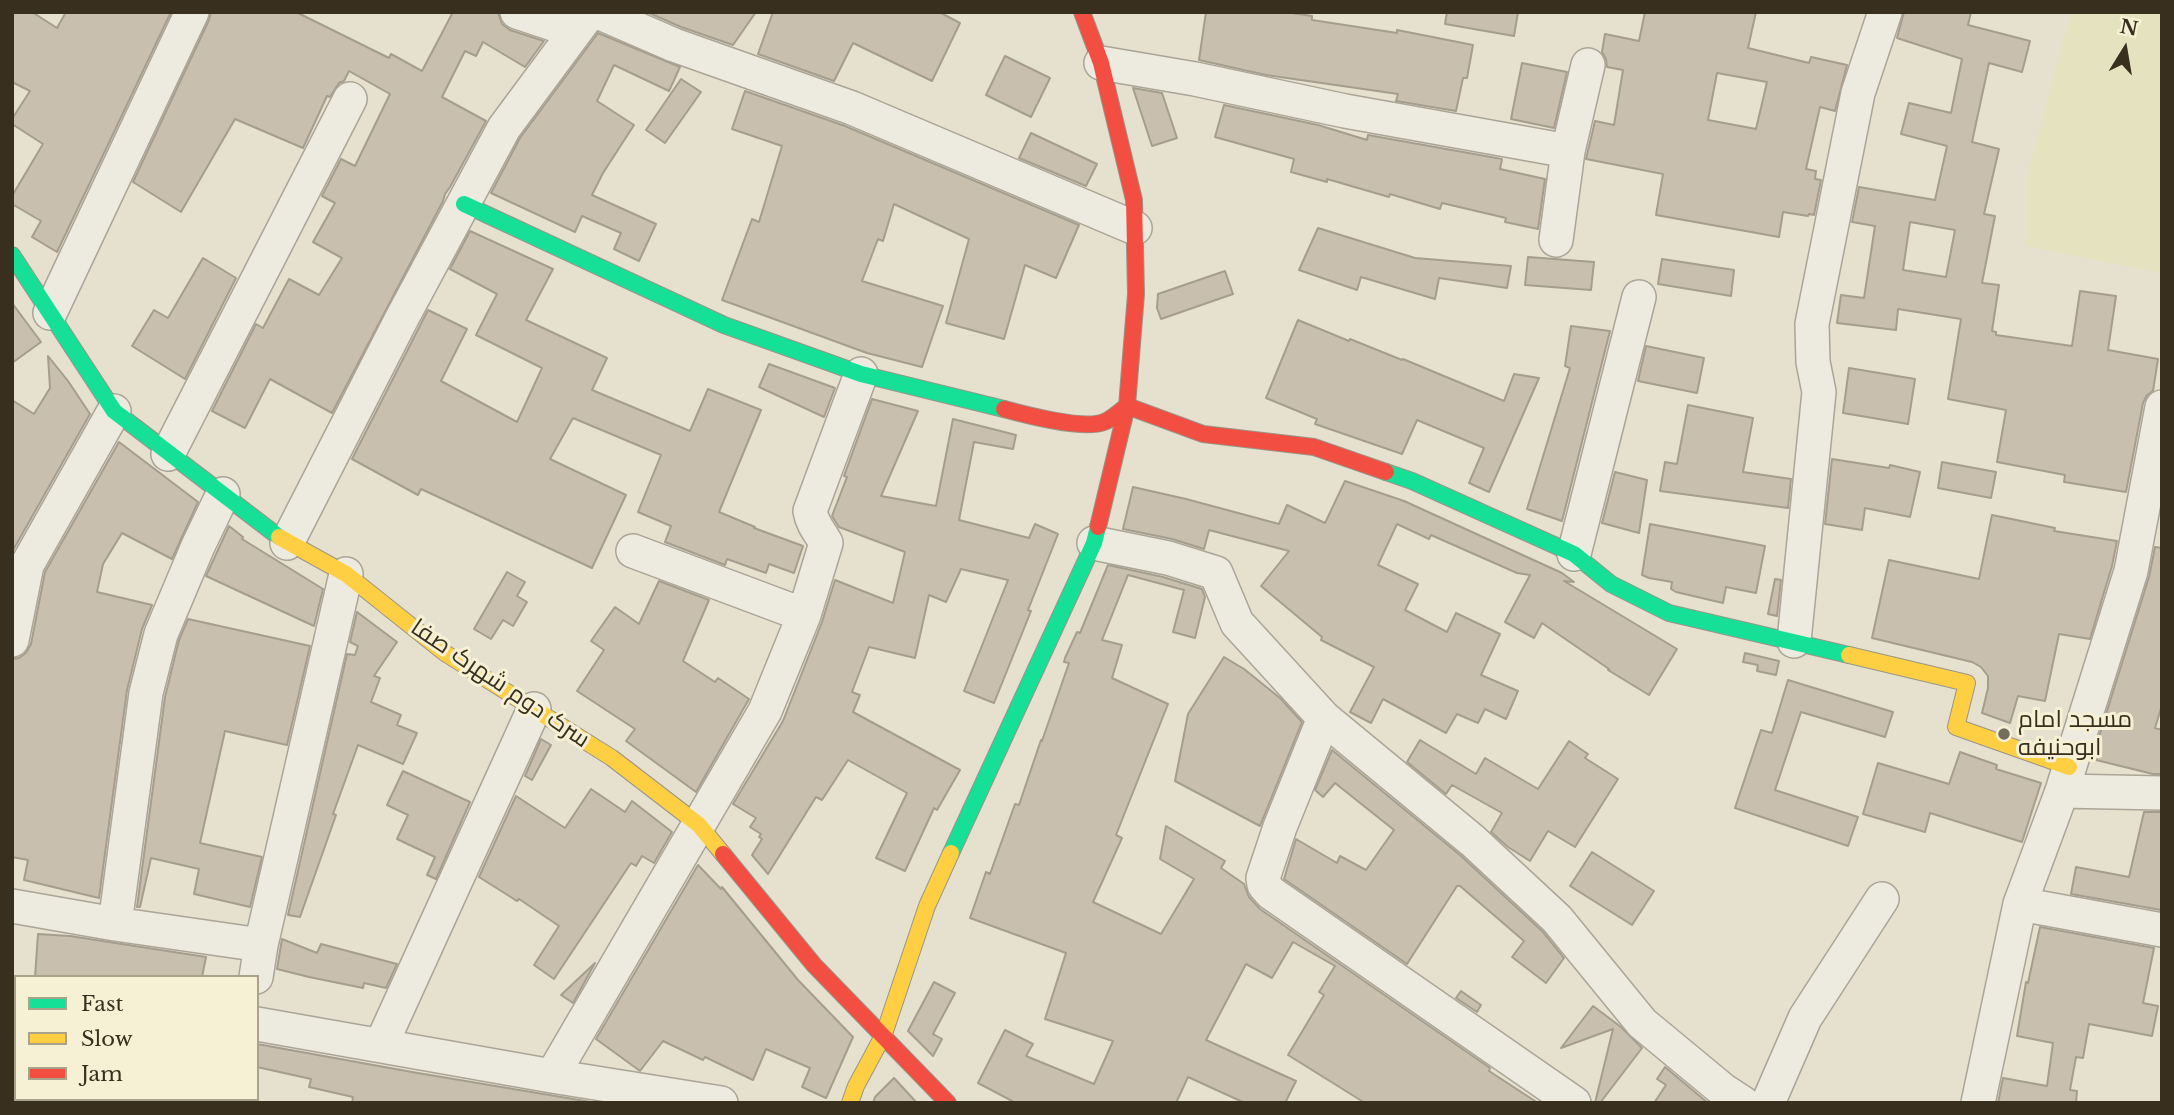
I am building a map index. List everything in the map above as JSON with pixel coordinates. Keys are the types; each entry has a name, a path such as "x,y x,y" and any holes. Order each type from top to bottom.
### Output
{"street":[{"path":"50,313 192,12"},
{"path":"517,12 587,18 674,45 852,108 1135,228"},
{"path":"850,1103 856,1086 884,1034 927,906 1094,543 1127,406 1136,294 1134,200 1101,63 1082,12"},
{"path":"1794,641 1819,392 1813,362 1812,324 1858,93 1885,12"},
{"path":"287,543 402,318 504,128 587,18"},
{"path":"1101,63 1568,151"},
{"path":"1556,240 1568,151 1588,65"},
{"path":"168,454 350,99"},
{"path":"464,204 724,325 861,374 1031,416 1091,425 1106,422 1127,406"},
{"name":"سرک دوم شهرک صفا","path":"14,263 114,411 287,543 346,574 445,653 612,758 699,825 814,965 884,1034 948,1103"},
{"path":"1574,554 1639,297"},
{"path":"552,1076 765,711 803,615 826,543 811,521 810,511 861,374"},
{"path":"1127,406 1203,434 1314,447 1412,481 1574,554 1611,584 1669,613 1967,683 1956,727 2066,779 2162,793"},
{"path":"1978,1103 2020,904 2066,779 2132,571 2162,407"},
{"path":"12,640 27,565 114,411"},
{"path":"116,924 146,693 161,634 223,494"},
{"path":"1094,543 1168,558 1216,573 1237,623 1324,718 1473,841 1557,919 1643,1023 1723,1090 1743,1103"},
{"path":"634,551 803,615"},
{"path":"12,906 116,924 258,961 346,574"},
{"path":"381,1045 534,709"},
{"path":"1324,718 1280,827 1263,878 1264,885 1271,893 1574,1103"},
{"path":"1769,1103 1805,1018 1882,899"},
{"path":"2020,904 2162,930"},
{"path":"259,1024 721,1103"}],"shaded area":[{"path":"2072,12 2162,12 2162,273 2026,246 2028,173"}],"building":[{"path":"12,12 32,12 57,28 66,12 171,12 57,252 32,237 41,221 12,204 12,196 43,144 12,124 12,119 30,91 12,82"},
{"path":"211,12 296,12 389,58 391,54 422,71 453,12 498,12 502,24 510,30 544,41 525,67 483,42 476,56 465,51 442,97 486,121 445,194 332,413 270,379 245,428 212,411 256,324 263,328 289,279 319,295 342,258 313,242 335,203 322,196 341,159 355,166 390,94 349,71 330,97 327,96 303,148 235,119 181,212 133,182"},
{"path":"647,12 756,12 733,45"},
{"path":"773,12 939,12 960,23 932,81 853,43 834,81 758,54"},
{"path":"1206,12 1285,12 1312,16 1312,20 1397,33 1397,30 1473,45 1467,78 1463,78 1456,111 1396,101 1398,94 1266,75 1199,60"},
{"path":"1447,12 1518,12 1514,36 1445,24"},
{"path":"1645,12 1756,12 1748,48 1809,63 1811,57 1847,65 1835,111 1820,107 1806,169 1816,171 1815,179 1821,180 1814,215 1783,212 1779,237 1656,215 1663,174 1586,159 1595,121 1614,125 1623,70 1607,67 1602,52 1605,34 1639,41","holes":["1717,73 1767,82 1756,129 1708,120"]},
{"path":"1904,12 1971,12 1968,25 2030,41 2022,72 1989,63 1972,142 1999,149 1984,214 1995,216 1982,283 1999,285 1992,331 1996,332 1996,335 2072,346 2080,291 2116,296 2108,350 2158,359 2153,391 2143,403 2126,492 2064,482 2065,475 1997,462 2006,410 1948,399 1961,319 1898,309 1896,330 1837,323 1841,295 1864,298 1875,226 1852,222 1859,187 1935,200 1947,146 1901,134 1909,103 1951,113 1962,59 1897,38","holes":["1910,222 1955,230 1946,277 1903,270"]},
{"path":"598,33 680,67 669,91 614,65 597,101 634,125 592,195 656,224 639,261 614,249 621,233 582,216 575,232 491,193 520,138"},
{"path":"1005,56 1050,78 1031,117 986,95"},
{"path":"1522,63 1567,72 1554,128 1511,119"},
{"path":"681,79 701,92 665,143 646,130"},
{"path":"1133,88 1162,93 1177,138 1152,146"},
{"path":"745,91 845,126 1079,225 1056,278 1025,265 1004,339 946,323 969,239 894,204 883,241 878,239 862,281 943,306 922,367 867,353 722,300 752,219 759,222 782,146 732,129"},
{"path":"1224,105 1318,125 1367,140 1368,135 1502,159 1500,169 1545,179 1538,229 1505,222 1506,218 1442,203 1440,209 1390,194 1389,197 1327,179 1327,182 1291,172 1294,159 1215,137"},
{"path":"1031,133 1097,164 1086,186 1019,158"},
{"path":"1318,228 1415,258 1511,266 1507,288 1439,278 1435,299 1361,277 1357,290 1299,270"},
{"path":"470,231 553,269 526,320 607,358 592,390 690,431 708,389 761,410 719,512 803,546 794,573 769,564 766,573 727,559 725,565 665,542 671,526 638,512 661,455 573,418 550,459 626,495 592,568 421,489 418,495 352,459 428,310 467,329 441,381 517,422 542,368 476,335 497,294 450,269"},
{"path":"1528,257 1594,262 1591,290 1525,285"},
{"path":"203,258 236,278 185,379 132,346 154,310 168,318"},
{"path":"1662,259 1734,270 1731,296 1658,284"},
{"path":"1225,271 1233,294 1161,319 1157,308 1158,294"},
{"path":"12,303 41,342 12,363"},
{"path":"1298,320 1403,359 1504,401 1514,374 1539,378 1489,492 1469,483 1484,448 1417,420 1402,454 1315,424 1317,419 1266,398"},
{"path":"1571,326 1610,331 1562,521 1527,509 1570,368 1565,366"},
{"path":"1646,346 1704,358 1697,393 1638,381"},
{"path":"48,356 90,414 12,552 12,400 34,414 50,388"},
{"path":"769,364 835,388 824,417 759,387"},
{"path":"1849,368 1915,379 1908,424 1843,413"},
{"path":"872,399 918,411 881,496 936,506 953,419 1016,435 1013,449 974,442 959,520 1029,538 1035,524 1058,534 994,703 964,691 1008,580 961,569 946,602 929,595 915,658 869,647 852,692 860,695 853,712 960,770 937,810 934,808 905,871 876,858 907,793 848,760 822,800 816,797 768,874 752,855 762,839 759,837 761,834 750,827 756,818 733,804 783,721 822,622 835,580 893,603 905,552 839,527 832,516"},
{"path":"1688,405 1753,418 1743,472 1791,479 1788,508 1660,491 1665,462 1677,464"},
{"path":"119,442 198,502 172,559 122,533 103,564 97,592 152,605 142,629 127,690 99,898 24,880 28,860 12,857 12,659 26,653 31,644 45,572"},
{"path":"1832,459 1889,468 1890,465 1920,472 1910,517 1865,508 1862,530 1825,524"},
{"path":"1942,462 1996,472 1991,498 1938,488"},
{"path":"1615,472 1647,480 1639,533 1602,523"},
{"path":"1345,481 1404,501 1562,573 1574,582 1564,581 1677,649 1649,695 1608,670 1542,623 1534,638 1505,622 1530,575 1517,573 1431,535 1429,539 1397,524 1378,565 1418,584 1405,610 1447,632 1456,613 1500,634 1481,675 1518,691 1506,719 1485,709 1478,723 1457,714 1446,733 1383,699 1371,723 1350,712 1374,667 1321,640 1322,637 1261,586 1289,551 1209,530 1204,549 1123,529 1133,487 1279,524 1287,505 1325,523"},
{"path":"1992,515 2055,528 2054,531 2117,541 2090,639 2059,634 2045,701 2018,696 2010,723 1982,713 1988,676 1981,667 1972,662 1872,638 1889,560 1979,579"},
{"path":"1650,524 1765,546 1756,593 1726,587 1723,603 1676,592 1671,589 1672,582 1642,575"},
{"path":"229,526 243,537 242,539 323,589 314,626 206,576"},
{"path":"2155,547 2162,548 2162,705 2155,728 2162,730 2162,774 2092,759 2149,577"},
{"path":"1108,565 1202,589 1205,597 1195,638 1173,632 1184,590 1128,575 1102,640 1122,645 1112,678 1168,704 1116,835 1122,838 1093,902 1161,934 1194,879 1160,859 1166,826 1225,861 1221,868 1244,884 1249,897 1260,909 1538,1103 1365,1103 1288,1055 1324,995 1319,992 1335,966 1293,942 1272,978 1246,964 1206,1040 1296,1081 1285,1103 1245,1103 1188,1077 1176,1103 1016,1103 978,1083 1005,1030 1033,1044 1026,1056 1094,1084 1113,1041 1045,1019 1066,953 970,918 986,872 990,874 1015,804 1019,805 1069,663 1064,662 1065,658 1077,632 1080,633"},
{"path":"507,572 525,582 517,596 527,602 513,626 503,620 491,639 474,629"},
{"path":"1775,579 1781,580 1777,616 1768,614"},
{"path":"659,581 709,600 683,661 715,682 718,678 749,699 696,792 626,741 635,729 577,691 604,650 591,641 615,607 639,624"},
{"path":"357,612 397,642 374,676 380,678 371,702 401,715 397,725 417,733 403,764 358,745 300,917 288,915 347,654 355,655 358,646 350,642"},
{"path":"188,619 310,646 287,745 225,731 200,843 262,857 250,907 194,894 199,869 151,858 140,907 137,907 165,697 179,640"},
{"path":"1745,653 1779,661 1776,675 1757,671 1758,665 1743,662"},
{"path":"1224,657 1244,669 1280,698 1302,722 1260,826 1175,781 1188,714"},
{"path":"1788,680 1893,712 1885,737 1801,712 1775,790 1858,817 1848,846 1735,808 1761,730 1772,733"},
{"path":"541,739 551,745 532,780 525,776"},
{"path":"1420,740 1476,774 1485,758 1538,789 1569,741 1588,754 1585,758 1618,779 1575,847 1548,831 1530,861 1491,832 1502,813 1452,785 1446,794 1407,762"},
{"path":"1332,750 1460,855 1543,932 1564,958 1546,983 1512,957 1524,941 1460,886 1457,886 1407,964 1284,879 1296,839 1337,863 1340,856 1366,870 1394,830 1335,783 1323,797 1315,790"},
{"path":"1960,752 1997,765 1996,769 2041,783 2022,842 1930,813 1925,832 1863,814 1878,763 1949,784"},
{"path":"403,771 470,802 436,879 427,875 435,857 397,839 408,815 387,805"},
{"path":"591,789 625,812 632,801 672,832 654,863 642,856 636,866 631,863 554,979 534,965 559,926 519,899 517,901 479,877 516,796 565,828"},
{"path":"2144,812 2162,812 2161,910 2071,894 2076,867 2129,877"},
{"path":"1592,852 1654,891 1632,925 1570,886"},
{"path":"698,865 721,889 722,887 798,980 853,1037 826,1098 802,1087 810,1068 766,1049 753,1080 663,1041 640,1071 596,1039"},
{"path":"2040,927 2154,948 2143,1003 2158,1006 2152,1036 2089,1024 2083,1058 2076,1057 2070,1090 2077,1091 2076,1103 1998,1103 2003,1078 2047,1086 2053,1043 2017,1036 2026,982 2028,983"},
{"path":"38,934 70,936 206,957 202,975 35,975"},
{"path":"282,939 317,953 321,944 397,964 386,988 364,983 363,988 309,977 277,969"},
{"path":"595,963 573,1003 561,995"},
{"path":"934,982 955,993 933,1034 942,1039 933,1056 908,1031"},
{"path":"1461,991 1481,1005 1477,1012 1456,998"},
{"path":"1593,1006 1621,1027 1642,1048 1600,1103 1595,1103 1613,1029 1561,1048"},
{"path":"259,1044 597,1103 352,1103 353,1097 309,1087 311,1079 259,1067"},
{"path":"1665,1067 1708,1103 1654,1103 1666,1085 1657,1079"},
{"path":"894,1078 917,1103 873,1103 875,1097"}],"traffic: fast":[{"path":"464,204 724,325 861,374 1004,409"},
{"path":"12,255 114,411 279,537"},
{"path":"1386,472 1412,481 1574,554 1611,584 1669,613 1849,655"},
{"path":"951,853 1094,543 1098,527"}],"traffic: slow":[{"path":"279,537 346,574 445,653 612,758 699,825 723,854"},
{"path":"1849,655 1967,683 1956,727 2069,767"},
{"path":"850,1103 856,1086 884,1034 927,906 951,853"}],"traffic: jam":[{"path":"1082,12 1101,63 1134,200 1136,294 1127,406 1098,527"},
{"path":"1004,409 1055,421 1095,424 1107,421 1127,406 1203,434 1314,447 1386,472"},
{"path":"723,854 814,965 948,1103"}],"place":[{"name":"مسجد امام ابوحنیفه","path":"2004,734"}]}
